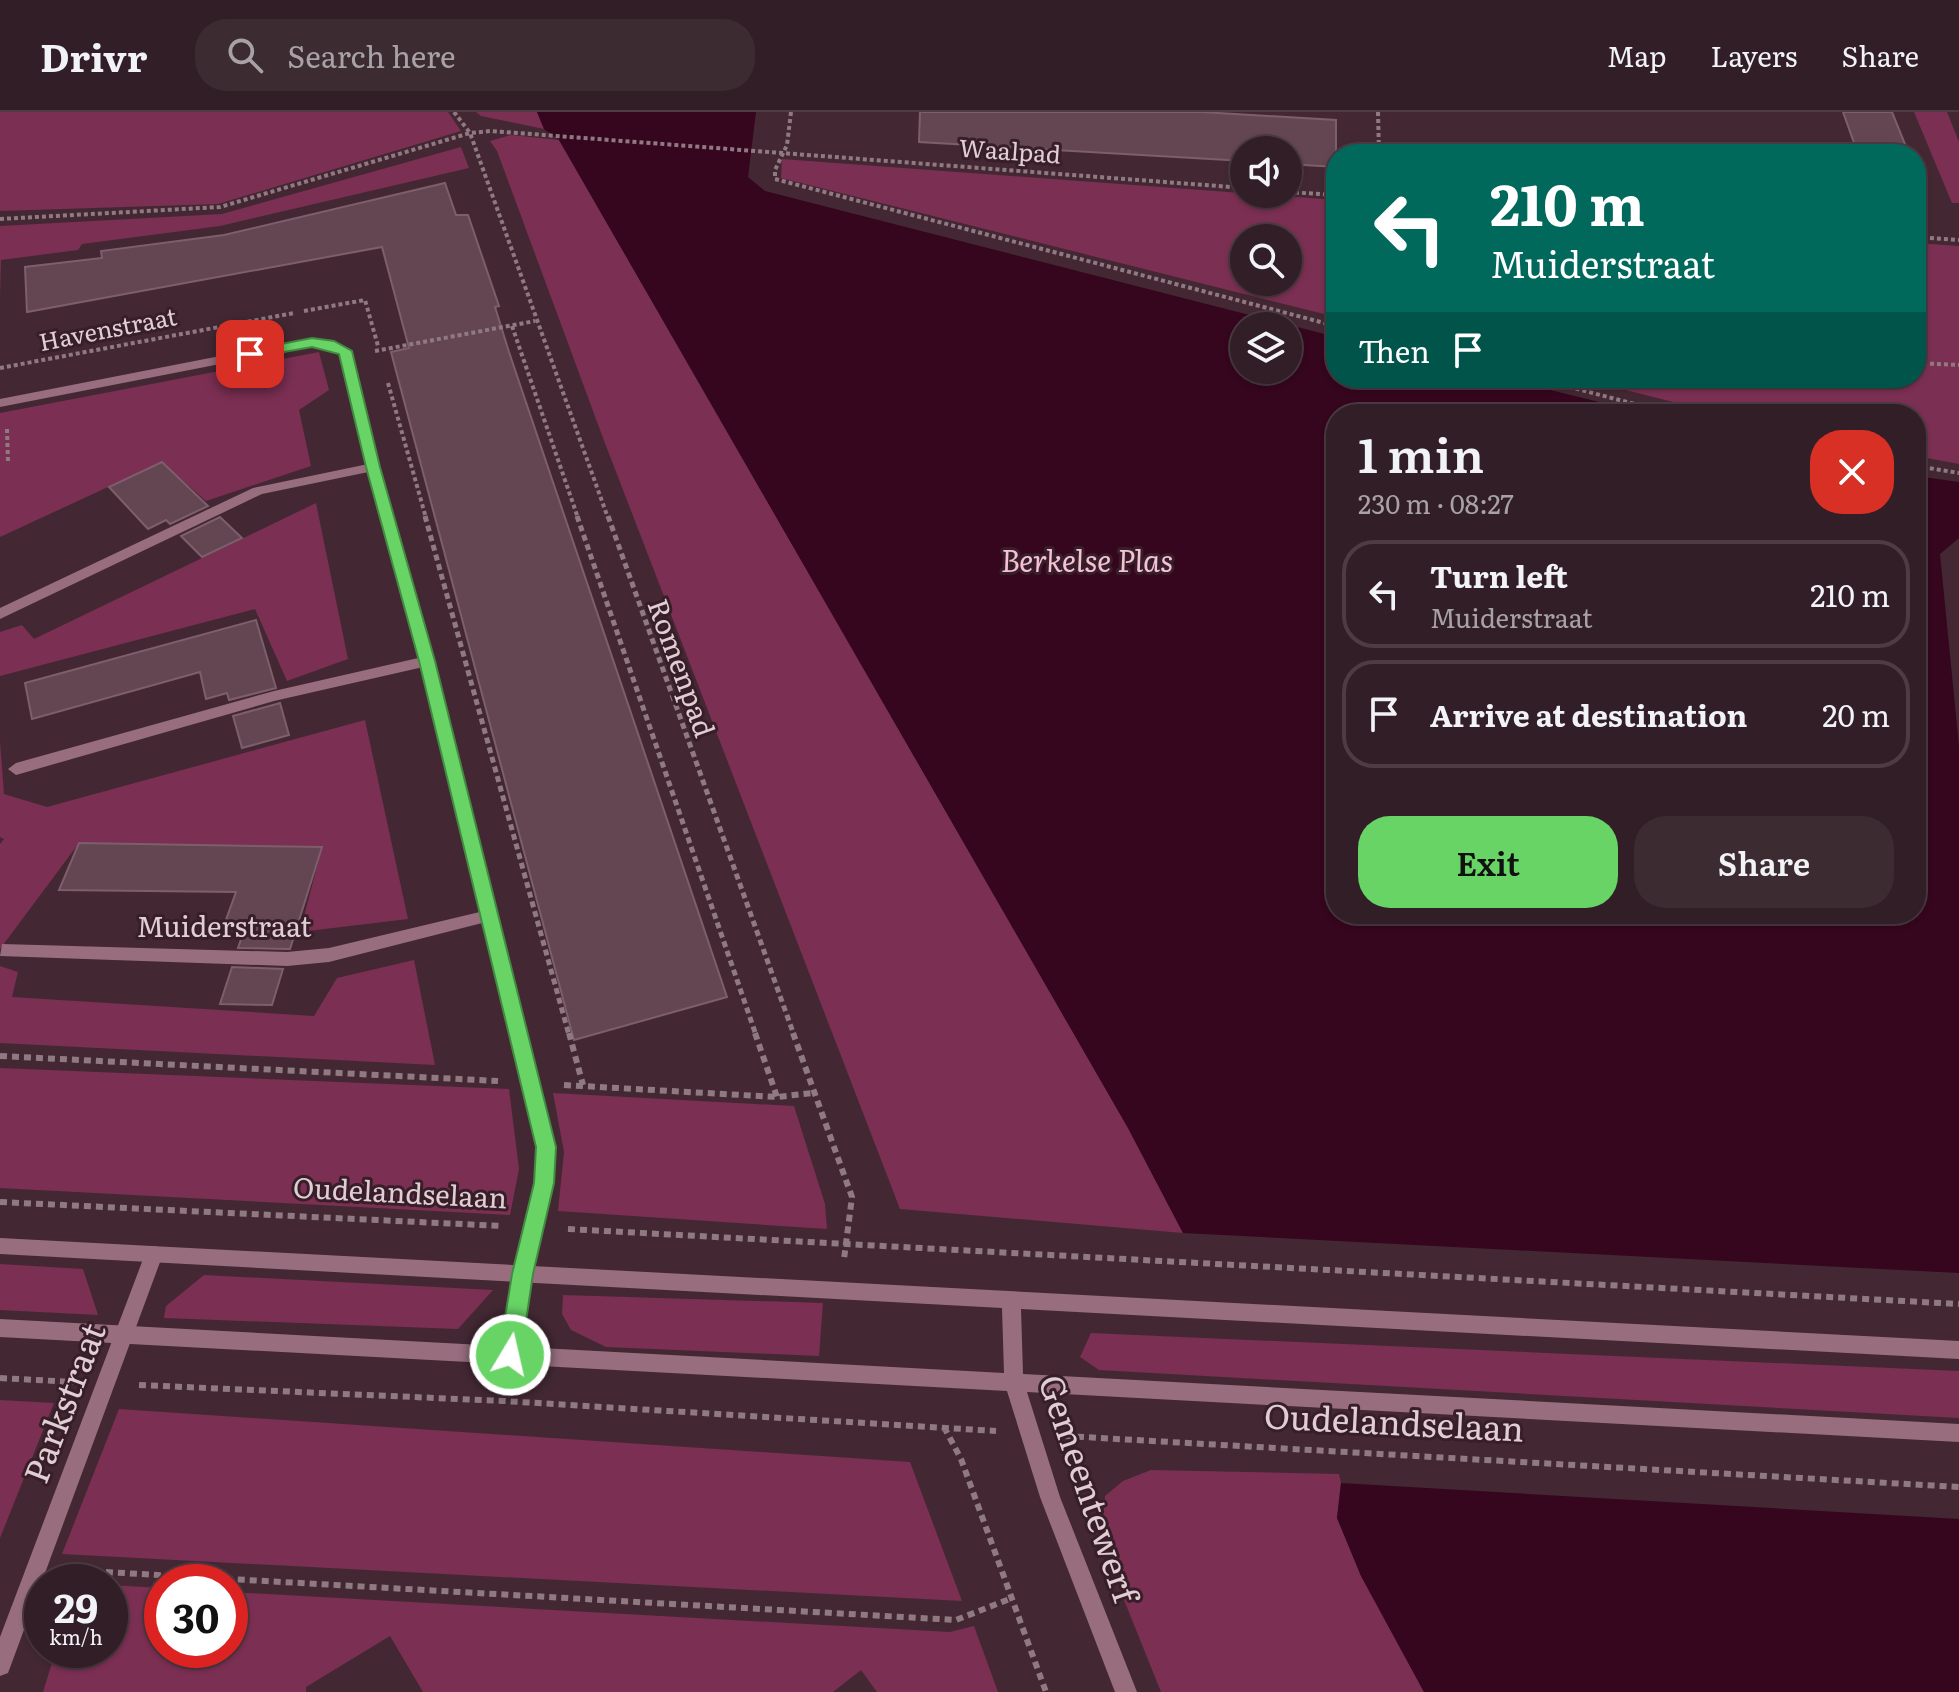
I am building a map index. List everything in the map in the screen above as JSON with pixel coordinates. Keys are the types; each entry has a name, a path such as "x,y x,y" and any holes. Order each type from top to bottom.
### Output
{"street":[{"path":"0,403 312,342 329,344 345,351 373,467 427,661 546,1147 544,1183 523,1274 510,1355"},
{"path":"0,614 258,491 373,467"},
{"path":"16,769 274,696 427,661"},
{"name":"Muiderstraat","path":"2,950 287,959 329,955 488,916"},
{"path":"0,1246 1959,1350"},
{"name":"Parkstraat","path":"38,1564 154,1254"},
{"name":"Gemeentewerf","path":"1011,1301 1014,1383 1050,1497 1126,1692"},
{"name":"Oudelandselaan","path":"0,1328 1959,1433"},
{"name":"Parkstraat","path":"0,1665 24,1600"}],"path":[{"name":"Romenpad","path":"454,112 470,133 812,1093 852,1197 846,1242"},
{"path":"791,112 787,145 775,179 1326,323"},
{"path":"1378,112 1379,144"},
{"name":"Waalpad","path":"0,219 220,207 470,133 512,132 1230,187"},
{"path":"1302,193 1326,194"},
{"path":"1926,238 1959,240"},
{"name":"Havenstraat","path":"0,368 365,300 379,350"},
{"path":"346,356 535,321"},
{"path":"512,326 777,1097"},
{"path":"379,350 383,365"},
{"path":"1926,363 1959,365"},
{"path":"387,381 583,1085"},
{"path":"1573,388 1635,404"},
{"path":"1926,468 1959,473"},
{"path":"0,1056 777,1097 812,1093"},
{"name":"Oudelandselaan","path":"0,1202 846,1242 881,1247 1959,1304"},
{"path":"840,1292 846,1242"},
{"path":"879,1294 881,1247"},
{"name":"Oudelandselaan","path":"0,1378 504,1401 1959,1487"},
{"path":"943,1427 961,1459 1046,1692"},
{"path":"128,1573 956,1620 1012,1598"}],"shaded area":[{"path":"0,112 448,112 461,131 218,204 0,211"},
{"path":"476,112 537,112 544,129 481,116"},
{"path":"1914,112 1947,112 1959,142 1959,203 1952,203"},
{"path":"511,135 559,140 1128,1128 1183,1233 900,1209 603,438 497,151 490,141"},
{"path":"461,147 469,168 220,226 82,244 78,250 1,260 0,297 0,226 222,214"},
{"path":"782,159 1230,192 1230,208 1302,208 1302,197 1326,199 1326,314 1252,296 1302,296 1302,224 1230,224 1230,290 781,178"},
{"path":"1926,244 1959,246 1959,464 1926,458 1926,404 1681,404 1618,388 1926,388"},
{"path":"319,352 329,390 299,410 311,466 206,501 162,462 0,537 0,413"},
{"path":"316,503 348,659 287,681 255,609 0,676 0,632 22,625 34,639"},
{"path":"365,720 408,919 300,932 322,847 79,843 0,949 0,844 4,839 0,837 0,741 4,794 47,807"},
{"path":"414,960 435,1065 0,1043 0,966 18,972 12,997 314,1016 337,978"},
{"path":"0,1068 509,1089 519,1169 510,1215 0,1188"},
{"path":"553,1093 794,1106 825,1204 827,1229 558,1211 564,1152"},
{"path":"0,1264 83,1269 98,1315 0,1310"},
{"path":"204,1275 493,1290 458,1329 164,1318 166,1306"},
{"path":"563,1295 823,1303 819,1356 606,1347 571,1330 562,1314"},
{"path":"1091,1333 1959,1371 1959,1418 1099,1370 1080,1357"},
{"path":"0,1400 54,1403 0,1538"},
{"path":"119,1409 910,1462 962,1601 62,1554"},
{"path":"1151,1470 1339,1474 1341,1483 1337,1518 1361,1576 1424,1692 1161,1692 1106,1555 1103,1519 1105,1496 1123,1481"},
{"path":"128,1586 144,1587 144,1668 248,1668 248,1593 950,1632 974,1626 998,1692 877,1692 861,1670 833,1692 423,1692 390,1636 306,1687 306,1692 43,1692 50,1668 128,1668"}],"water":[{"name":"Berkelse Plas","path":"537,112 756,112 748,177 765,191 1238,312 1230,312 1230,384 1302,384 1302,328 1326,334 1326,388 1543,388 1607,404 1326,404 1326,924 1926,924 1926,477 1959,482 1959,538 1940,554 1959,746 1959,1273 1183,1233 1128,1128 559,140 544,129"},
{"path":"1341,1483 1959,1519 1959,1692 1424,1692 1361,1576 1337,1518"}],"building":[{"path":"920,112 1202,112 1336,120 1336,144 1326,144 1326,166 1302,165 1302,136 1230,136 1230,160 919,142"},
{"path":"1843,112 1892,112 1905,144 1854,144"},
{"path":"445,183 456,215 468,215 499,306 495,307 509,352 727,997 574,1040 391,352 409,348 382,247 27,312 25,267 102,258 101,251 224,235"},
{"path":"162,462 208,506 170,524 166,520 148,529 109,487"},
{"path":"220,517 242,538 202,557 181,536"},
{"path":"256,620 276,688 229,700 227,693 206,699 200,672 32,719 25,683"},
{"path":"280,703 289,735 242,748 233,716"},
{"path":"79,843 322,847 290,949 287,949 238,948 245,928 223,928 236,892 59,890"},
{"path":"232,967 283,969 272,1005 220,1004"}],"route":[{"path":"250,354 312,342 329,344 345,351 373,467 427,661 546,1147 544,1183 523,1274 510,1355"}]}
